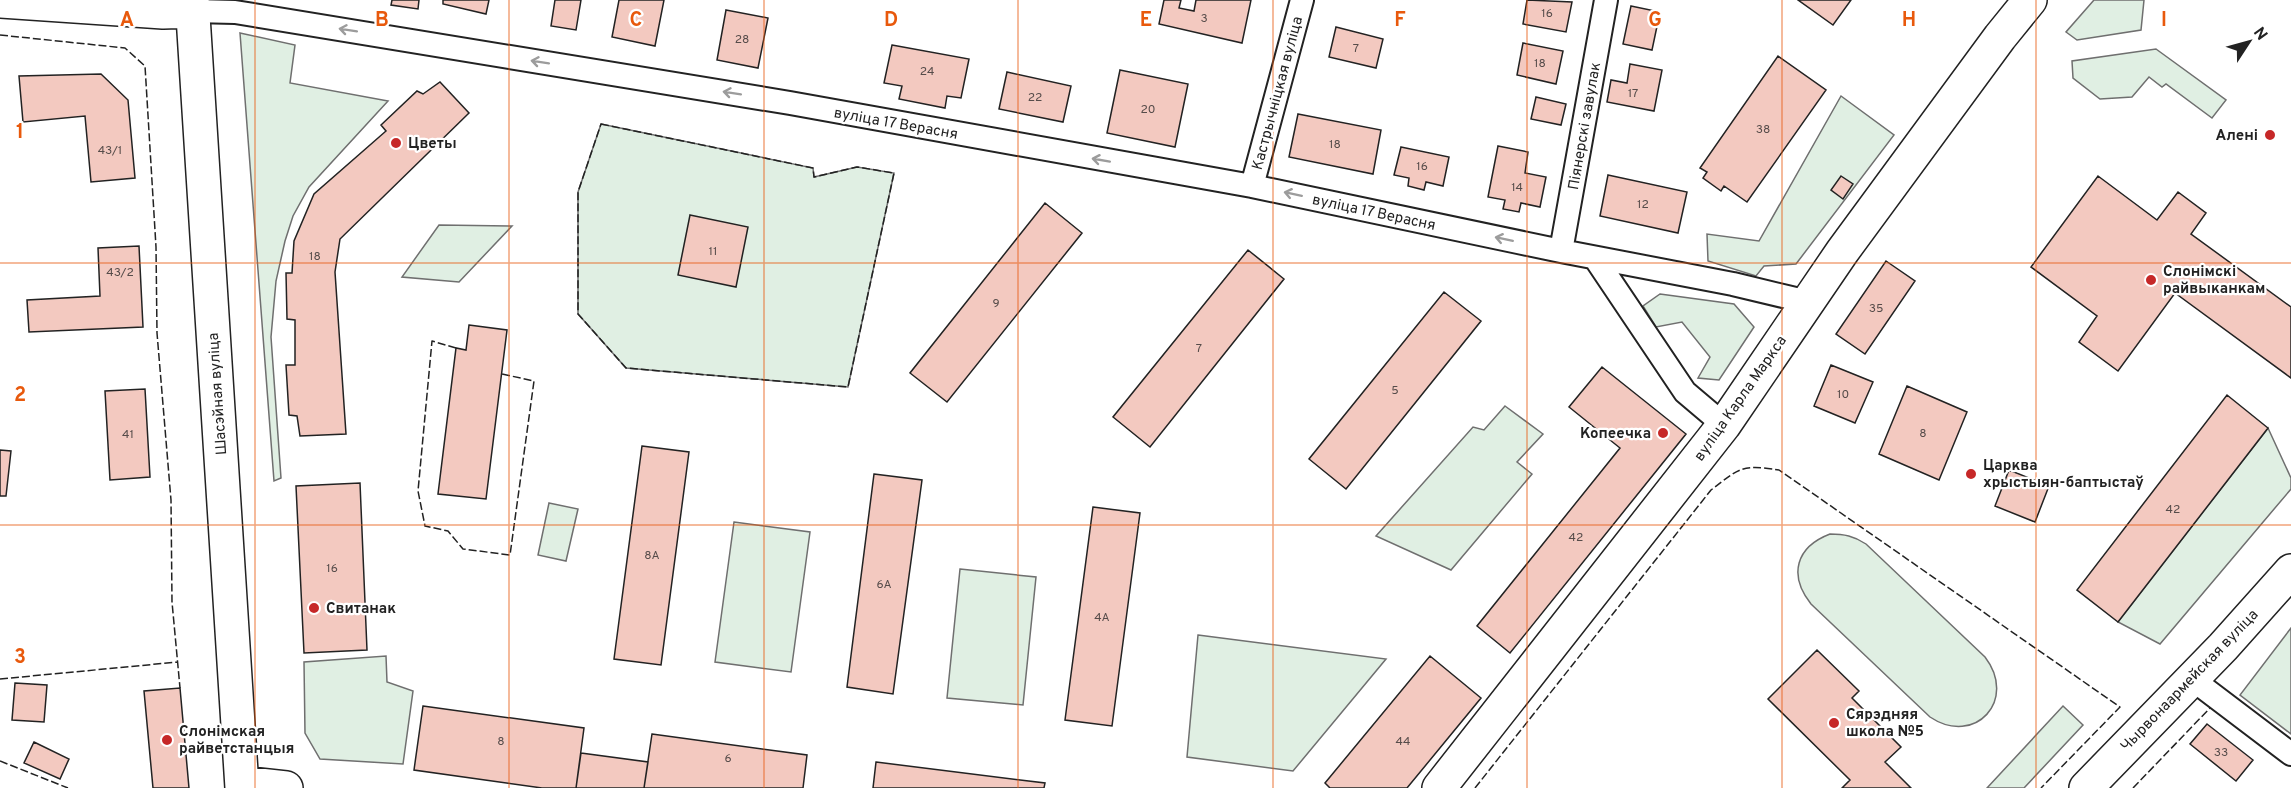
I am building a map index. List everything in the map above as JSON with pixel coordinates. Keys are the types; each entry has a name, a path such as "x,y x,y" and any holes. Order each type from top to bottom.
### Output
{"main road":[{"name":"вуліца Карла Маркса","path":"1439,788 1724,424 1808,302 1973,73 2030,0"},
{"path":"0,1 163,12 193,5"},
{"name":"Шасэйная вуліца","path":"193,5 242,786"},
{"name":"Чырвонаармейская вуліца","path":"2086,788 2192,679 2291,571"},
{"path":"242,786 286,788"}],"street":[{"name":"Кастрычніцкая вуліца","path":"1252,186 1302,0"},
{"name":"Піянерскі завулак","path":"1561,251 1606,0"},
{"name":"вуліца 17 Верасня","path":"193,5 790,103 1252,186 1595,258 1732,284 1808,302"},
{"path":"1595,258 1685,392 1724,424"},
{"path":"2192,679 2291,754"}],"green space":[{"path":"2094,0 2144,0 2141,30 2077,40 2066,32"},
{"path":"240,33 295,45 290,83 388,101 309,187 293,216 285,241 276,281 271,337 281,478 274,481"},
{"path":"2156,49 2226,100 2212,118 2166,84 2162,87 2149,77 2132,97 2100,99 2073,78 2072,61"},
{"path":"1841,96 1894,135 1796,264 1764,266 1756,276 1708,261 1707,234 1759,241"},
{"path":"601,124 813,168 814,177 857,167 894,173 848,387 626,368 578,314 578,192"},
{"path":"439,225 512,226 459,282 402,277"},
{"path":"1660,294 1734,304 1754,327 1719,380 1698,378 1710,357 1682,322 1656,327 1643,306"},
{"path":"1505,406 1543,434 1517,462 1532,474 1451,570 1376,536 1473,427 1484,430"},
{"path":"2268,428 2291,478 2291,489 2160,644 2118,622"},
{"path":"549,503 578,509 566,561 538,555"},
{"path":"734,522 810,532 791,672 715,662"},
{"path":"1830,534 1849,536 1866,544 1985,657 1994,673 1997,689 1994,703 1987,714 1976,723 1962,726 1947,725 1930,717 1811,604 1799,583 1799,563 1809,546"},
{"path":"960,569 1036,577 1023,705 947,698"},
{"path":"2291,628 2291,734 2240,695"},
{"path":"1198,635 1386,659 1293,771 1187,757"},
{"path":"386,656 387,682 413,691 403,764 320,759 305,733 304,662"},
{"path":"2063,706 2083,725 2024,788 1987,788"}],"building":[{"path":"392,0 419,0 418,9 391,5"},
{"path":"443,0 489,0 486,14 443,4"},
{"path":"555,0 581,0 576,30 551,26"},
{"path":"619,0 664,0 655,46 612,37"},
{"path":"1164,0 1181,0 1179,8 1194,11 1196,0 1251,0 1242,43 1159,24"},
{"path":"1527,0 1572,2 1566,32 1523,24"},
{"path":"1798,0 1851,0 1833,25"},
{"path":"1631,6 1660,12 1652,50 1623,44"},
{"path":"726,10 768,18 758,68 717,60"},
{"path":"1336,27 1383,39 1376,68 1329,57"},
{"path":"1523,43 1563,51 1556,84 1517,75"},
{"path":"892,45 969,59 961,98 947,96 945,108 899,99 902,86 884,83"},
{"path":"1778,56 1826,90 1747,202 1724,186 1721,191 1703,178 1707,172 1700,168"},
{"path":"1630,64 1662,70 1654,111 1607,102 1611,80 1627,83"},
{"path":"1120,70 1188,84 1175,147 1107,133"},
{"path":"1007,72 1071,86 1063,122 999,109"},
{"path":"101,74 128,100 135,178 91,182 85,116 23,122 19,76"},
{"path":"440,82 469,113 340,239 335,272 346,434 300,436 297,416 289,415 286,365 295,365 295,320 287,319 286,273 292,273 294,241 314,194 386,131 381,125 417,91 423,94"},
{"path":"1536,97 1566,104 1561,125 1531,119"},
{"path":"1298,114 1381,130 1373,174 1289,157"},
{"path":"1498,146 1528,152 1525,173 1546,177 1540,207 1521,203 1519,212 1503,209 1505,200 1488,197"},
{"path":"1401,147 1449,157 1443,186 1426,182 1424,190 1408,186 1409,178 1394,175"},
{"path":"1608,175 1687,192 1678,233 1600,216"},
{"path":"1841,176 1853,184 1843,199 1831,190"},
{"name":"Слонімскі райвыканкам","path":"2098,176 2157,220 2178,192 2206,213 2191,234 2291,307 2291,378 2175,293 2118,371 2079,342 2097,316 2031,267"},
{"path":"1045,203 1082,233 947,402 910,373"},
{"path":"690,215 748,227 736,287 678,275"},
{"path":"139,246 143,327 29,332 27,300 100,296 98,248"},
{"path":"1248,250 1284,279 1150,447 1113,417"},
{"path":"1886,261 1915,281 1865,354 1836,334"},
{"path":"1444,292 1481,321 1346,489 1309,459"},
{"path":"469,325 507,330 486,499 438,494 456,348 466,350"},
{"path":"1831,365 1873,382 1855,423 1814,406"},
{"path":"1602,367 1686,434 1510,653 1477,626 1620,448 1569,407"},
{"path":"1907,386 1967,412 1939,480 1879,454"},
{"path":"145,389 150,477 110,480 105,391"},
{"path":"2227,395 2268,428 2118,622 2077,590"},
{"path":"642,446 689,452 661,665 614,659"},
{"path":"0,450 11,451 6,496 0,496"},
{"path":"2009,470 2049,486 2035,522 1995,506"},
{"path":"874,474 922,480 893,694 847,687"},
{"path":"360,483 367,650 304,653 296,486"},
{"path":"1093,507 1140,513 1112,726 1065,720"},
{"name":"Сярэдняя школа №5","path":"1817,650 1859,691 1852,698 1901,747 1885,762 1911,788 1842,788 1850,780 1768,699"},
{"path":"1430,656 1481,698 1407,788 1330,788 1325,783"},
{"path":"15,683 47,685 44,722 12,720"},
{"name":"Слонімская райветстанцыя","path":"180,688 189,788 153,788 144,691"},
{"path":"423,706 584,728 576,788 542,788 414,770"},
{"path":"2207,724 2253,760 2236,781 2190,744"},
{"path":"652,734 807,755 803,788 644,788"},
{"path":"34,742 69,759 60,779 24,763"},
{"path":"581,753 648,762 644,788 576,788"},
{"path":"876,762 1045,783 1044,788 873,788"}],"fence":[{"path":"0,35 125,48 145,66 156,247 157,333 171,500 172,602 180,688"},
{"path":"601,124 813,168 814,177 857,167 894,173 848,387 626,368 578,314 578,192 601,124"},
{"path":"456,348 432,341 418,491 425,526 448,531 463,549 510,555 534,381 502,374"},
{"path":"1475,788 1711,490 1735,472 1756,467 1779,470 2120,707 2041,788"},
{"path":"0,679 178,662"},
{"path":"2133,788 2210,708"},
{"path":"0,761 68,788"}],"place":[{"name":"Алені","path":"2270,135"},
{"name":"Цветы","path":"396,143"},
{"name":"Слонімскі райвыканкам","path":"2151,280"},
{"name":"Копеечка","path":"1663,433"},
{"name":"Царква хрыстыян-баптыстаў","path":"1971,474"},
{"name":"Свитанак","path":"314,608"},
{"name":"Сярэдняя школа №5","path":"1834,723"},
{"name":"Слонімская райветстанцыя","path":"167,740"}]}
